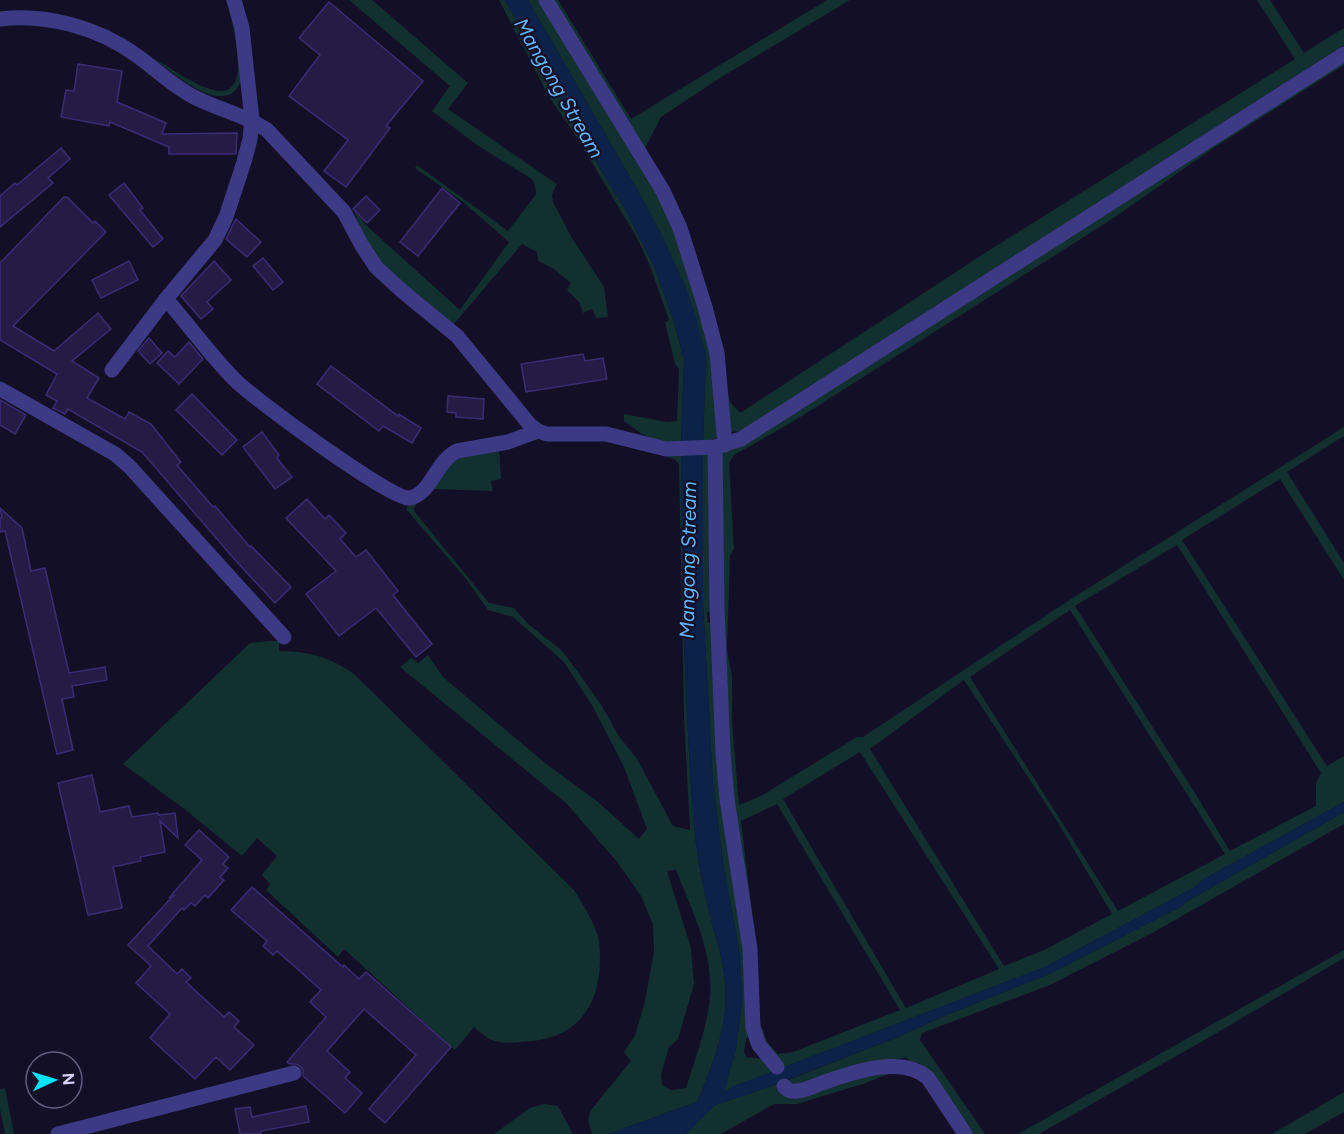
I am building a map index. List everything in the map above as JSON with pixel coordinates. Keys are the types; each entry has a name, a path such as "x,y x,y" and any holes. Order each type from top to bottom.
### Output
{"street":[{"path":"112,370 214,240 226,217 250,139 252,120 242,28 234,0"},
{"path":"546,0 663,191 680,228 717,353 715,447 717,607 723,753 727,799 750,949 753,1028 759,1045 777,1067"},
{"path":"0,19 50,20 100,35 120,44 164,78 195,98 252,120 267,130 344,212 376,267 457,336 530,425 538,431 547,434 606,434 666,449 715,447 741,439 1344,54"},
{"path":"166,299 235,380 275,413 364,475 397,495 412,498 420,494 449,455 456,451 508,442 538,431"},
{"path":"0,389 115,454 129,466 284,637"},
{"path":"784,1086 787,1090 798,1091 850,1073 870,1069 908,1068 928,1078 965,1134"},
{"path":"58,1134 294,1073"}],"green space":[{"path":"226,0 230,0 237,25 242,73 238,86 230,94 217,96 192,86 153,58 185,78 203,86 219,91 230,89 236,80 238,53"},
{"path":"349,0 372,0 468,83 448,109 557,184 552,194 553,202 572,238 604,287 608,317 596,318 592,309 583,313 579,302 567,290 571,283 554,269 538,261 537,252 522,244 453,325 381,261 360,230 355,212 368,227 460,310 509,242 463,202 415,168 417,165 508,231 536,194 535,185 532,179 477,145 432,111 450,86"},
{"path":"499,0 505,0 624,207 654,266 673,319 684,360 681,444 665,443 651,438 624,421 624,414 667,422 677,421 679,369 675,364 665,322 669,320 650,266 637,238 578,139 548,95"},
{"path":"528,0 543,0 661,192 714,354 718,437 703,443 706,355 685,286 638,191"},
{"path":"548,0 558,0 631,119 827,0 850,0 720,78 661,117 643,152"},
{"path":"1257,0 1270,0 1304,53 1344,28 1344,45 741,431 731,432 721,360 730,402 740,413 988,251 1295,59"},
{"path":"1344,55 1344,65 1215,147 1112,219 794,421 734,455 729,463 734,549 730,556 727,650 732,676 732,721 739,805 761,796 857,737 863,737 1068,601 1344,427 1344,436 1287,472 1344,563 1344,580 1280,479 1182,540 1327,766 1344,756 1344,802 1204,879 1193,888 1045,967 782,1068 762,1043 757,1030 752,945 726,757 717,463 721,451","holes":["1177,545 1321,773 1316,783 1316,806 1230,851 1075,606","1070,610 1225,854 1118,911 970,677","964,680 1057,821 1112,914 1044,950 1004,966 870,749","860,752 999,969 906,1008 783,799","777,804 900,1010 793,1052 778,1054 767,1042 758,1017 756,946 741,821"]},
{"path":"499,447 501,479 491,481 493,491 432,489 414,507 414,511 489,603 514,608 528,624 560,649 602,706 618,735 637,759 673,826 690,830 684,719 679,464 667,457 667,454 681,454 686,678 694,825 703,885 724,972 725,1011 714,1057 697,1102 608,1134 592,1134 588,1120 591,1110 631,1061 624,1052 635,1036 645,1001 654,952 653,925 641,896 618,863 567,804 400,667 411,658 418,663 428,655 443,677 545,763 598,802 639,839 647,829 624,767 593,707 564,662 513,617 488,610 466,579 406,509 451,458","holes":["676,870 701,932 709,965 710,998 703,1032 686,1088 671,1090 662,1085 661,1075 669,1047 678,1039 694,984 691,948 667,871"]},
{"path":"703,453 708,454 715,611 707,612 708,623 716,622 723,823 728,824 742,909 750,1034 746,1039 744,1052 746,1057 762,1059 773,1072 732,1087 723,1093 736,1049 742,1001 740,956 724,869 713,784 703,604"},
{"path":"279,641 279,651 318,656 337,663 354,674 574,890 589,915 597,935 600,962 599,978 590,1005 574,1025 549,1038 513,1043 492,1040 474,1027 455,1050 344,949 338,957 266,890 270,884 262,875 277,856 257,838 242,856 187,811 123,764 250,643"},
{"path":"1344,812 1344,824 1154,932 1050,985 922,1033 920,1040 985,1134 967,1134 921,1067 922,1064 918,1063 915,1066 906,1057 792,1088 788,1080 1053,972 1182,906"},
{"path":"1344,950 1344,958 1039,1134 1018,1134"},
{"path":"899,1070 863,1084 797,1104 774,1104 721,1134 686,1134 715,1105 778,1084 786,1092 851,1075"},
{"path":"5,1088 14,1134 5,1134 0,1109 0,1089"},
{"path":"1344,1092 1344,1112 1305,1134 1272,1134"},
{"path":"544,1104 558,1106 573,1134 494,1134 530,1108"}],"water":[{"name":"Mangong Stream","path":"505,0 528,0 638,191 685,286 706,355 703,443 681,444 684,360 673,319 654,266 624,207"},
{"name":"Mangong Stream","path":"703,453 703,604 713,784 724,869 740,956 742,1001 736,1049 724,1093 732,1087 1045,967 1193,888 1204,879 1344,802 1344,812 1182,906 1053,972 898,1037 750,1094 715,1105 686,1134 608,1134 697,1102 714,1057 725,1011 724,972 705,896 695,837 686,678 681,454"}],"building":[{"path":"329,2 423,81 386,126 390,128 346,187 324,171 348,140 289,96 320,55 299,38"},
{"path":"78,64 122,71 117,102 166,123 162,134 237,133 236,154 169,154 169,147 110,122 109,126 61,117 66,90 74,91"},
{"path":"61,148 70,159 48,178 53,183 0,227 0,196 15,183 17,185"},
{"path":"124,183 143,208 140,210 163,239 153,247 109,195"},
{"path":"442,188 460,203 418,256 400,242"},
{"path":"366,196 380,210 367,223 353,209"},
{"path":"64,197 67,197 93,223 95,221 106,232 13,326 54,351 98,313 111,329 72,361 99,378 87,398 125,419 129,412 151,424 181,462 177,465 213,507 215,506 250,547 291,587 275,603 142,452 68,409 65,414 53,408 57,401 46,395 57,374 0,340 0,263"},
{"path":"236,219 261,242 247,257 226,239"},
{"path":"263,258 283,282 273,290 253,266"},
{"path":"129,261 138,280 101,298 92,280"},
{"path":"214,261 231,280 207,302 213,309 201,319 181,296"},
{"path":"149,338 162,353 150,364 138,351"},
{"path":"189,342 203,359 179,384 157,363 168,351 175,357"},
{"path":"583,354 585,361 603,358 607,379 526,392 521,364"},
{"path":"331,366 398,416 399,414 421,428 412,443 383,426 379,431 317,384"},
{"path":"192,394 237,440 222,455 176,410"},
{"path":"448,396 484,399 483,419 456,417 456,413 447,412"},
{"path":"0,400 26,415 15,434 0,425"},
{"path":"262,432 279,455 277,458 292,477 275,489 243,447"},
{"path":"307,499 325,519 329,515 346,533 340,539 356,557 366,550 398,591 393,595 432,644 416,657 376,608 339,636 306,594 336,571 286,518"},
{"path":"0,508 22,528 31,571 45,568 69,673 105,667 107,680 72,686 74,697 62,699 73,750 57,754 5,531 0,532 0,518 2,518"},
{"path":"92,775 100,812 129,806 132,817 175,813 178,838 160,821 165,852 140,857 141,861 113,867 122,908 88,915 58,783"},
{"path":"199,830 229,857 223,864 228,868 220,877 224,880 208,898 205,895 195,906 191,903 184,910 182,908 148,946 177,974 182,969 191,978 186,982 224,1017 229,1012 239,1021 234,1027 254,1045 230,1070 216,1057 195,1079 150,1038 170,1014 136,983 151,966 128,945 202,860 185,845"},
{"path":"252,887 343,967 344,965 359,979 366,972 451,1047 385,1123 369,1109 416,1055 364,1009 327,1051 350,1072 345,1078 362,1093 345,1113 303,1076 300,1066 287,1062 326,1017 310,1002 321,990 277,951 273,955 263,946 267,941 231,910"},
{"path":"306,1106 309,1122 261,1131 261,1134 240,1134 235,1109 250,1107 252,1117"}]}
